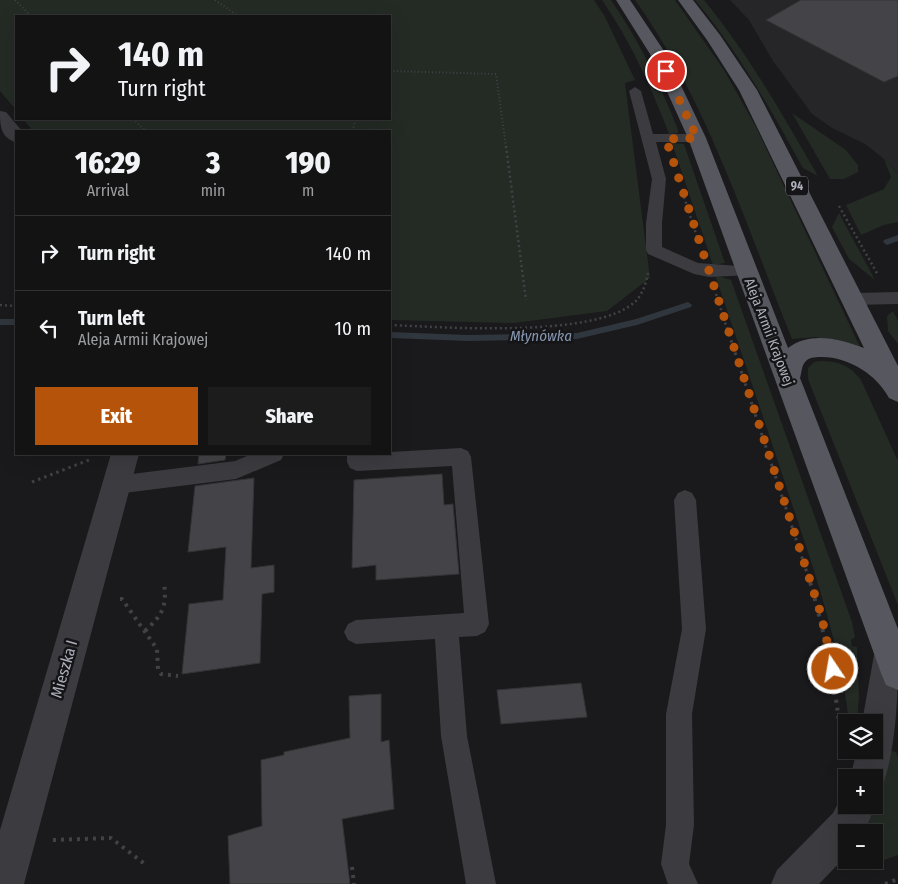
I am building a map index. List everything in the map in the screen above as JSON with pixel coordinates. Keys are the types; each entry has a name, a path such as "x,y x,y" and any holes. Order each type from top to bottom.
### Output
{"main road":[{"name":"Aleja Armii Krajowej","path":"623,0 658,54 697,138 895,664"},
{"name":"94","path":"685,0 714,38 748,90 896,386"},
{"path":"787,379 792,360 799,352 824,347 846,351 865,360 896,386"}],"street":[{"path":"0,116 15,135"},
{"name":"Mieszka I","path":"4,884 122,465"},
{"path":"870,769 895,664"},
{"path":"791,884 847,827 853,814"}],"lane":[{"path":"635,91 659,179 654,223 654,250 694,268 708,271 746,271"},
{"path":"647,138 697,138"},
{"path":"853,299 898,298"},
{"path":"122,465 236,470 272,455"},
{"path":"356,632 477,624 461,457 356,462 357,455"},
{"path":"683,884 675,864 680,825 679,714 694,628 685,500"},
{"path":"446,626 454,736 481,884"}],"path":[{"path":"15,0 30,15"},
{"path":"215,0 237,15"},
{"path":"391,71 496,74 526,300"},
{"path":"134,120 145,130"},
{"path":"682,191 821,614 833,669 840,714"},
{"path":"391,325 514,328 583,322 600,318 632,305 644,291 654,250"},
{"path":"0,305 15,306"},
{"path":"32,482 96,457 122,465"},
{"path":"145,631 158,619 166,606 164,582"},
{"path":"116,600 122,599 157,649 158,670 161,674 178,676"},
{"path":"46,840 111,838 146,864"},
{"path":"352,867 354,884"},
{"path":"886,884 898,879"}],"shaded area":[{"path":"0,0 594,0 605,17 635,80 625,83 650,278 607,311 514,323 391,320 391,130 32,130 24,120 391,120 391,15 15,15 15,109 0,91"},
{"path":"602,0 611,0 640,47 664,96 678,133 669,134 640,65"},
{"path":"635,0 675,0 724,70 756,127 860,347 816,337 792,339 741,208 704,122 661,39"},
{"path":"695,0 704,0 736,42 818,176 803,168 752,79 725,39"},
{"path":"730,0 898,0 898,174 884,159 865,144 832,128 812,114 773,61 749,20"},
{"path":"792,113 846,150 858,165 858,172 844,179 830,179"},
{"path":"672,143 684,144 725,263 713,265"},
{"path":"884,159 898,174 898,222 884,225 861,235 846,205 884,189 891,177"},
{"path":"839,213 875,280 849,259 832,227"},
{"path":"715,275 731,280 852,622 855,637 851,640 852,646 857,647 859,697 858,714 848,714 839,664 825,607"},
{"path":"893,311 898,321 898,344 888,331 887,316"},
{"path":"814,362 832,362 848,367 861,380 898,461 898,605 808,379 808,368"},
{"path":"890,752 896,752 898,758 898,855 883,860 883,824 865,824 870,814 883,814 883,780"}],"building":[{"path":"801,0 898,0 898,76 884,82 766,20"},
{"path":"199,455 226,455 225,460 198,464"},
{"path":"442,474 444,505 453,504 459,574 376,580 376,565 352,568 354,480"},
{"path":"254,478 251,568 274,565 274,592 262,594 260,663 182,674 189,604 223,600 226,547 188,552 195,486"},
{"path":"581,683 587,717 501,724 497,690"},
{"path":"381,694 381,742 389,740 394,809 342,819 350,884 230,884 228,836 262,826 261,760 284,755 284,752 350,738 349,696"}],"waterway":[{"name":"Młynówka","path":"887,242 898,238"},
{"name":"Młynówka","path":"391,335 468,338 577,336 637,322 688,305"},
{"name":"Młynówka","path":"0,322 15,322"}],"route":[{"path":"666,71 697,138 666,139 821,614 833,669"}]}
